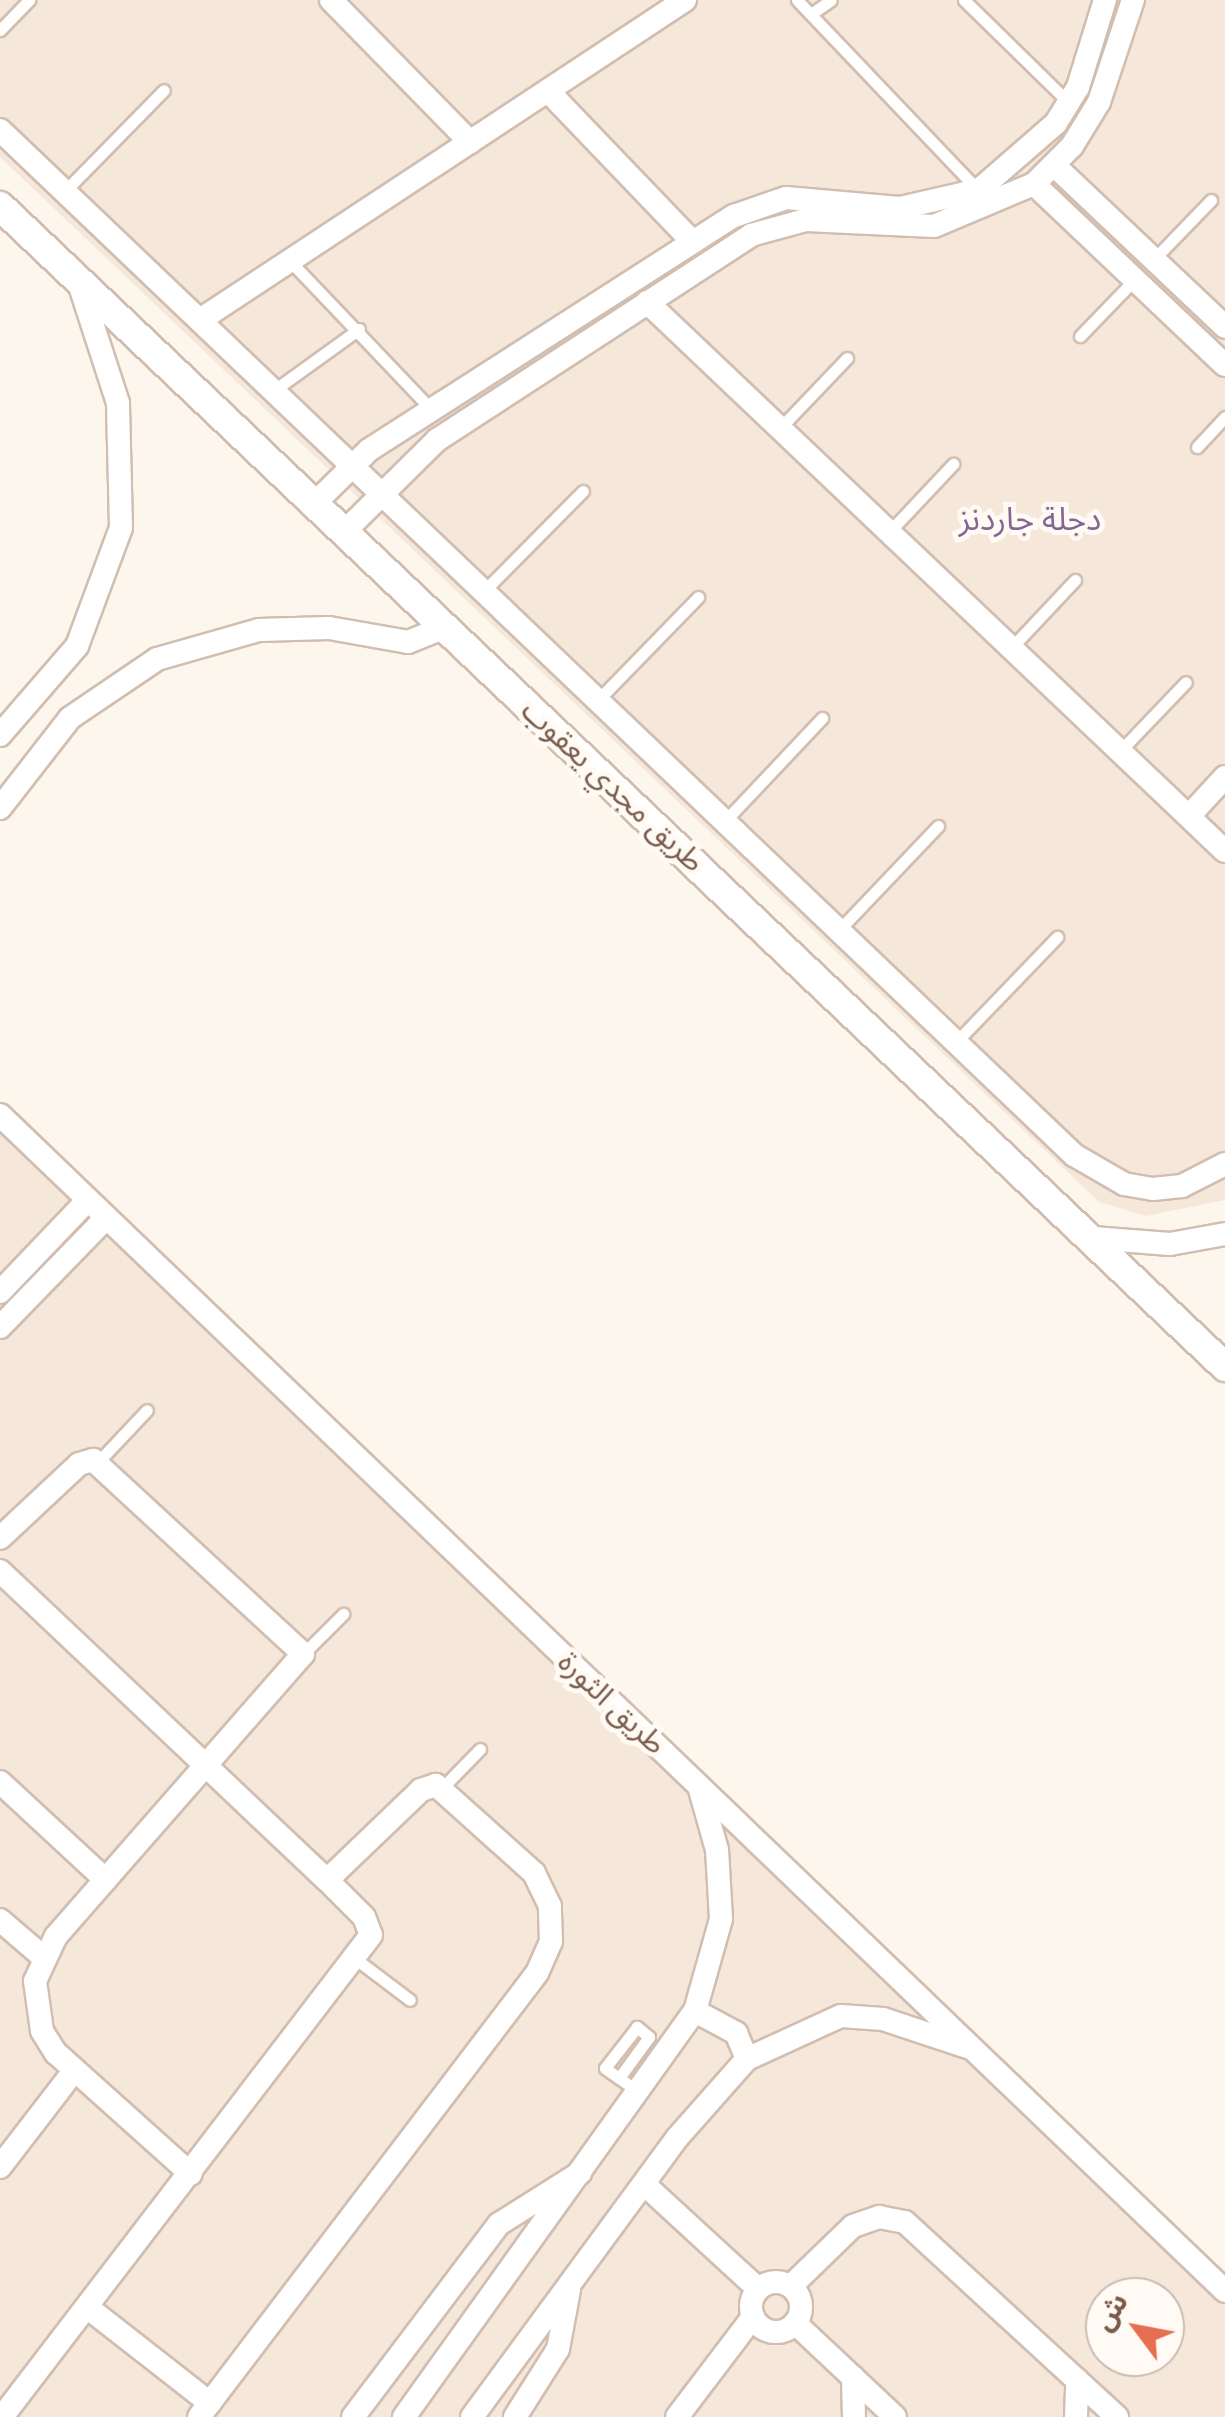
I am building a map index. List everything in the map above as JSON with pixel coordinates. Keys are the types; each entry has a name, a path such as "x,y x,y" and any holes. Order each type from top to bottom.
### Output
{"street":[{"path":"331,0 470,142"},
{"path":"200,320 685,0"},
{"path":"316,502 353,466 734,216 786,198 900,208 979,190 1025,156 1069,103 1106,0"},
{"path":"346,530 437,440 751,235 806,220 934,226 1044,176 1099,102 1133,0"},
{"path":"548,91 692,242"},
{"path":"0,130 838,931 1096,1172 1153,1189 1182,1186 1225,1164"},
{"path":"1025,156 1135,279 1225,365"},
{"path":"1044,176 1154,259 1225,327"},
{"name":"طريق مجدي يعقوب","path":"0,206 1225,1367"},
{"path":"734,216 751,235"},
{"path":"0,735 78,646 121,528 118,402 78,280"},
{"path":"648,302 1225,850"},
{"path":"0,808 70,718 174,653 259,630 329,628 408,642 445,627"},
{"path":"1189,816 1225,777"},
{"name":"طريق الثورة","path":"0,1115 1225,2291"},
{"path":"0,1292 88,1200"},
{"path":"0,1327 106,1218"},
{"path":"1093,1238 1170,1244 1225,1234"},
{"path":"0,1538 79,1464 98,1462 303,1654 43,1957 38,2019 74,2072 191,2174"},
{"path":"0,1571 327,1880 369,1926 357,1960 2,2417"},
{"path":"0,1782 106,1880"},
{"path":"404,2417 588,2169 695,2011 715,1956 722,1884 698,1784"},
{"path":"87,2308 204,2410 548,1952 550,1906 541,1884 444,1788 421,1790 327,1880"},
{"path":"0,1920 43,1957"},
{"path":"695,2011 736,2033 747,2060"},
{"path":"472,2417 644,2184 747,2060 791,2032 841,2016 882,2019 975,2050"},
{"path":"0,2167 74,2072"},
{"path":"352,2417 499,2224 588,2169"},
{"path":"644,2184 758,2289"},
{"path":"791,2286 853,2226 879,2217 905,2222 1116,2417"},
{"path":"758,2289 774,2282 791,2286 800,2300 796,2323"},
{"path":"515,2417 558,2349 569,2286"},
{"path":"677,2417 752,2317 758,2289"},
{"path":"752,2317 768,2332 796,2323"},
{"path":"796,2323 896,2417"},
{"path":"853,2377 854,2417"},
{"path":"1076,2417 1077,2380"}],"lane":[{"path":"0,30 28,0"},
{"path":"798,0 979,190"},
{"path":"811,14 831,0"},
{"path":"964,0 1069,103"},
{"path":"64,191 164,90"},
{"path":"1154,259 1211,200"},
{"path":"290,260 434,412"},
{"path":"1080,336 1135,279"},
{"path":"274,391 359,330"},
{"path":"782,426 847,358"},
{"path":"1196,448 1225,417"},
{"path":"891,530 954,464"},
{"path":"482,592 583,492"},
{"path":"1012,647 1075,580"},
{"path":"597,700 698,598"},
{"path":"1120,750 1186,682"},
{"path":"724,822 822,718"},
{"path":"838,931 938,826"},
{"path":"956,1043 1057,937"},
{"path":"98,1462 148,1410"},
{"path":"303,1654 343,1614"},
{"path":"444,1788 480,1750"},
{"path":"357,1960 410,2000"},
{"path":"620,2078 641,2093"}],"shaded area":[{"name":"دجلة جاردنز","path":"0,0 1225,0 1225,1200 1146,1216 1099,1202 0,157"},
{"path":"0,1108 1225,2277 1225,2417 0,2417"}],"district":[{"name":"دجلة جاردنز","path":"1030,519"}]}
